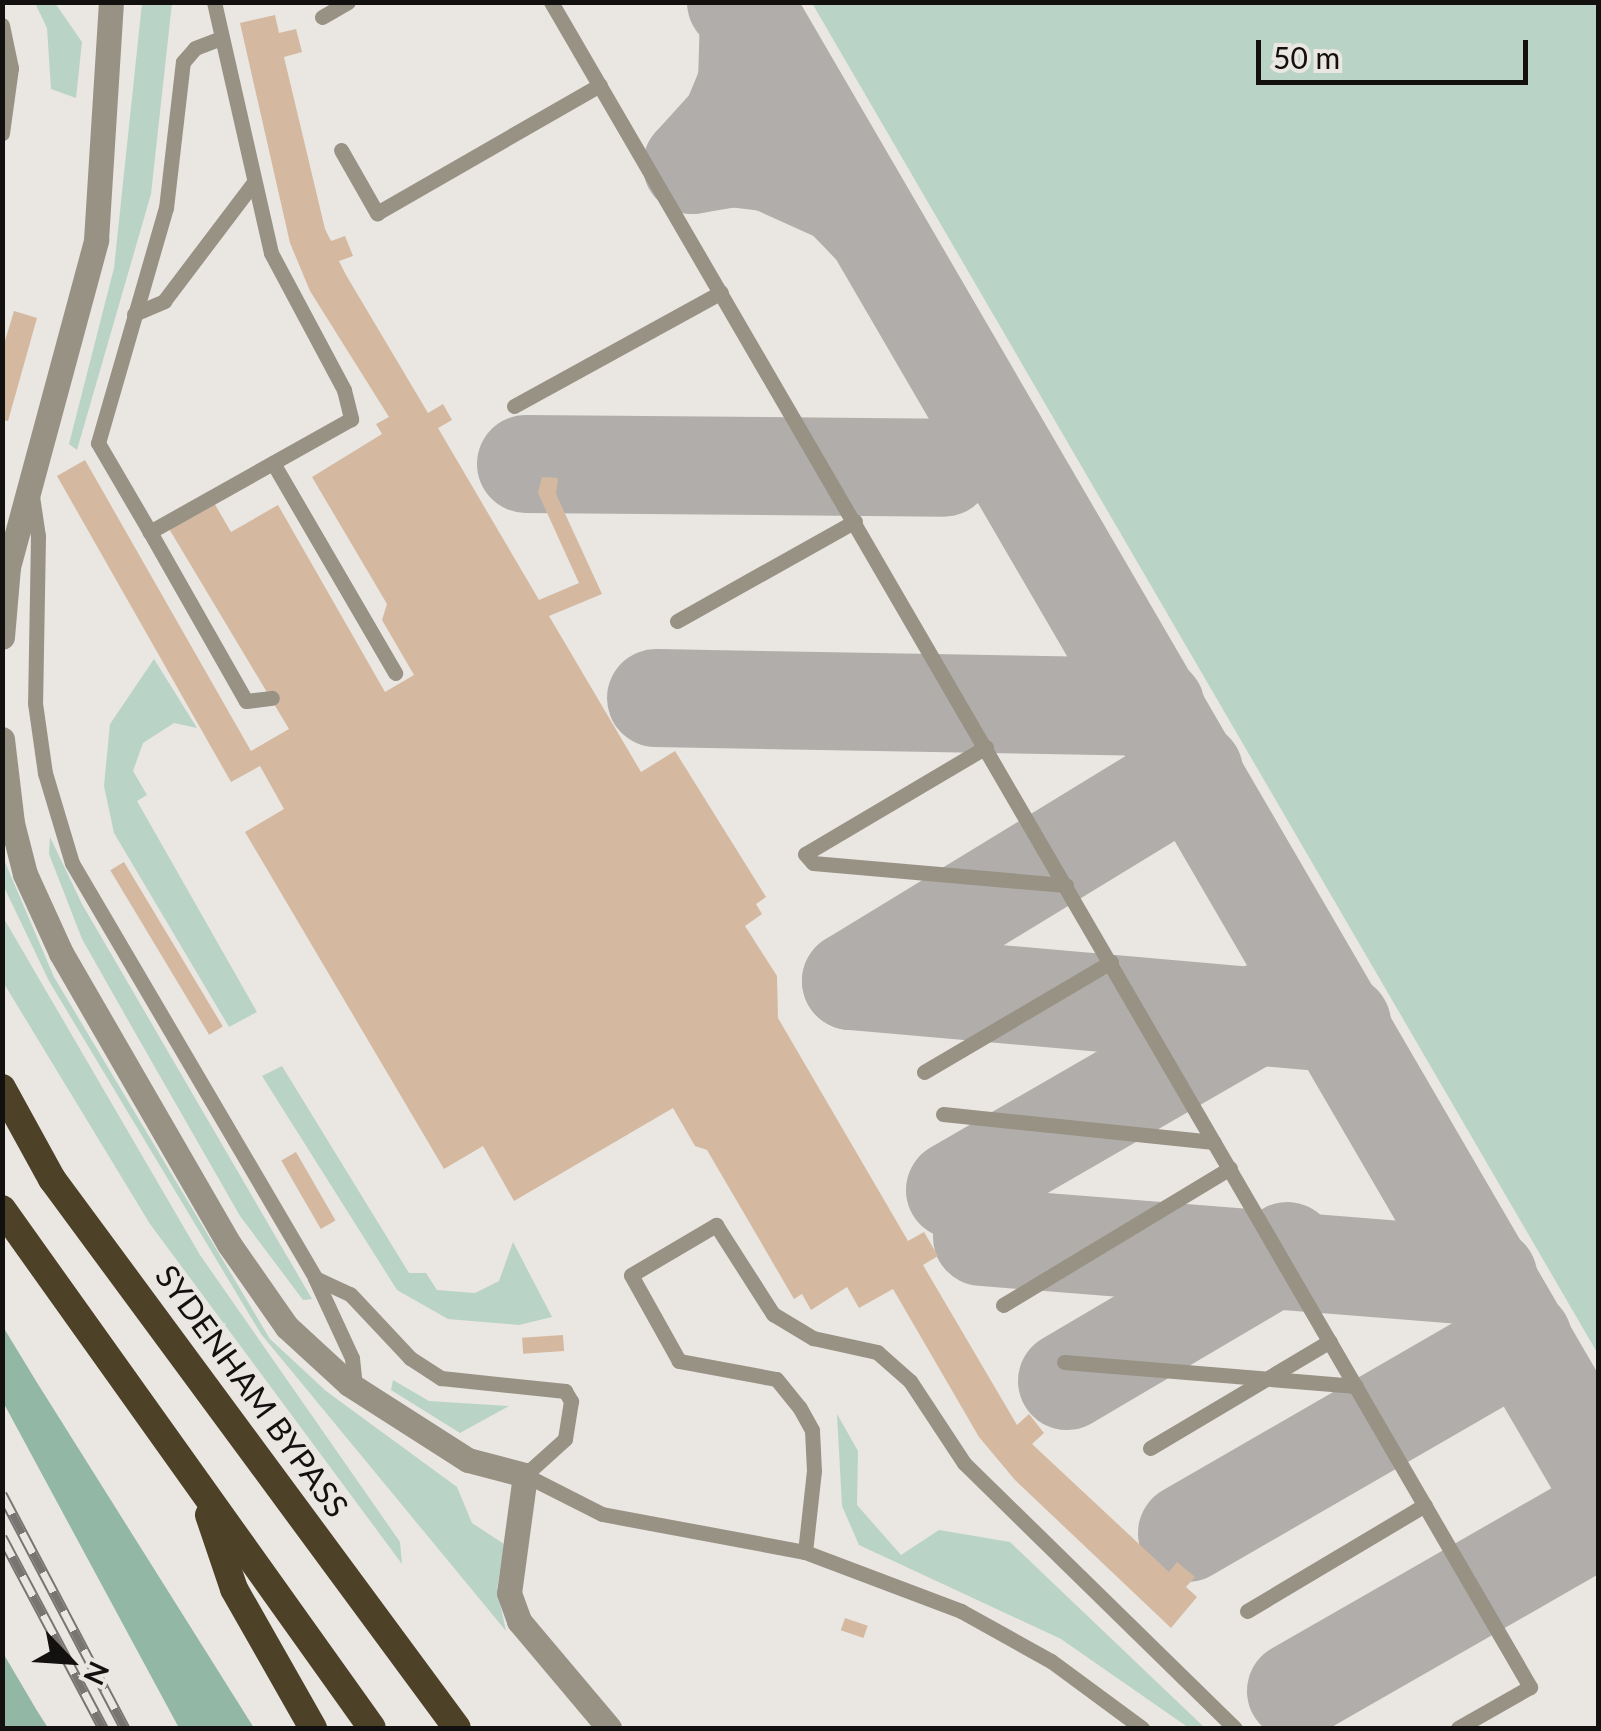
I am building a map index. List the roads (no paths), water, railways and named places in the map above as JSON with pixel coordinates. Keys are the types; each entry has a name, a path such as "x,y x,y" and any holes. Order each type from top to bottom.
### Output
{"highway":[{"name":"SYDENHAM BYPASS","path":"2,1088 52,1179 457,1728"},
{"path":"2,1208 372,1728"},
{"path":"202,1492 234,1589 313,1728"}],"street":[{"path":"2,638 8,568 96,240 111,2"},
{"path":"2,738 25,874 61,953 229,1244 287,1327 355,1389 468,1460 525,1475 509,1593 519,1621 609,1728"}],"lane":[{"path":"150,532 350,419 344,390 271,253 214,2"},
{"path":"322,17 348,2"},
{"path":"551,2 1530,1687 1458,1728"},
{"path":"2,26 11,68 2,133"},
{"path":"221,38 195,48 183,62 175,163 98,444 246,701 272,698"},
{"path":"341,150 377,213 600,85"},
{"path":"134,314 164,301 254,182"},
{"path":"514,406 720,292"},
{"path":"273,462 395,673"},
{"path":"30,487 38,536 35,703 45,773 72,863 314,1278 352,1358 355,1389"},
{"path":"677,622 855,521"},
{"path":"359,647 374,638"},
{"path":"986,748 805,854 813,863 1066,886"},
{"path":"924,1072 1110,962"},
{"path":"943,1114 1214,1142"},
{"path":"1003,1305 1230,1168"},
{"path":"805,1552 814,1471 812,1430 800,1407 776,1380 679,1361 631,1275 716,1224 772,1314 813,1338 876,1352 910,1381 964,1463 1235,1728"},
{"path":"314,1278 350,1294 410,1358 441,1378 565,1391 571,1401 565,1440 525,1475 602,1514 805,1552 961,1611 1051,1660 1127,1722 1142,1728"},
{"path":"1150,1448 1330,1341"},
{"path":"1064,1362 1356,1386"},
{"path":"1247,1611 1425,1505"}],"railway":[{"path":"2,1494 125,1728"},
{"path":"2,1537 103,1728"}]}
